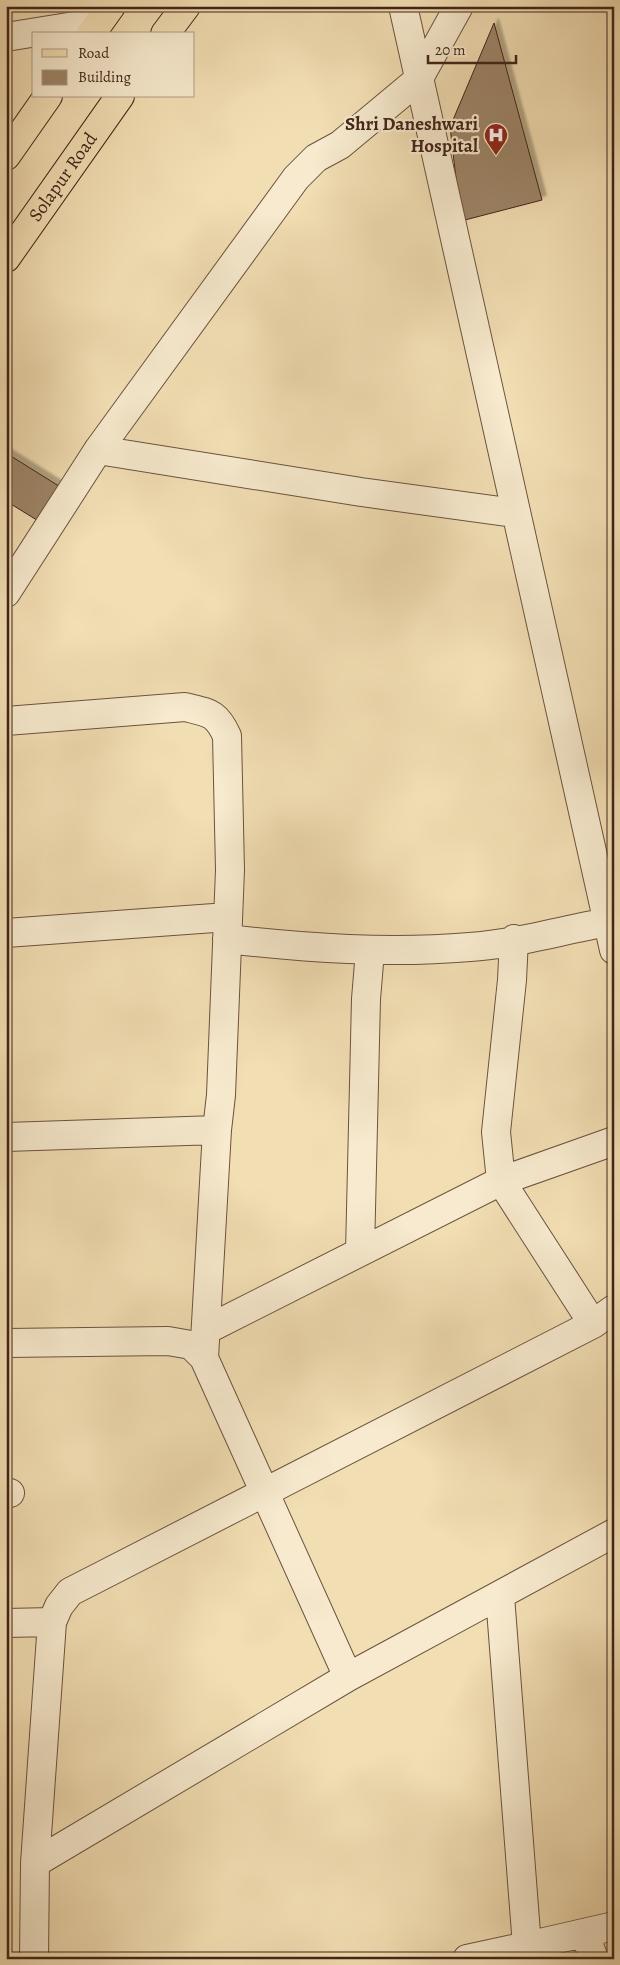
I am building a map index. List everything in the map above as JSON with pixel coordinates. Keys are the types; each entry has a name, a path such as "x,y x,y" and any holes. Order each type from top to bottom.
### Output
{"main road":[{"path":"166,32 186,6"},
{"path":"6,156 47,98"},
{"name":"Solapur Road","path":"6,258 119,98"}],"street":[{"path":"6,933 227,928 288,946 393,952 472,947 514,940 612,937 515,513 403,6"},
{"path":"6,592 98,450 296,178 316,158 340,144 418,80 460,6"},
{"path":"35,32 100,21"},
{"path":"6,37 32,33"},
{"path":"98,450 361,492 515,513"},
{"path":"6,721 185,707 205,712 220,720 227,736 230,870 221,1095 217,1130 204,1358"},
{"path":"34,1959 35,1864 52,1622 59,1606 70,1592 603,1317 501,1181 496,1132 512,980 514,940"},
{"path":"360,1252 366,998 370,950"},
{"path":"6,1137 217,1130"},
{"path":"206,1330 501,1181 614,1142"},
{"path":"6,1344 168,1341 191,1345 204,1358 348,1677"},
{"path":"35,1864 348,1677 614,1533"},
{"path":"500,1596 527,1946"},
{"path":"6,1623 52,1622"},
{"path":"467,1959 527,1946 589,1946 614,1926"}],"building":[{"path":"494,23 542,200 461,221 450,127"},
{"path":"6,453 62,488 40,522 6,501"}],"place":[{"name":"Shri Daneshwari Hospital","path":"496,156"}]}
